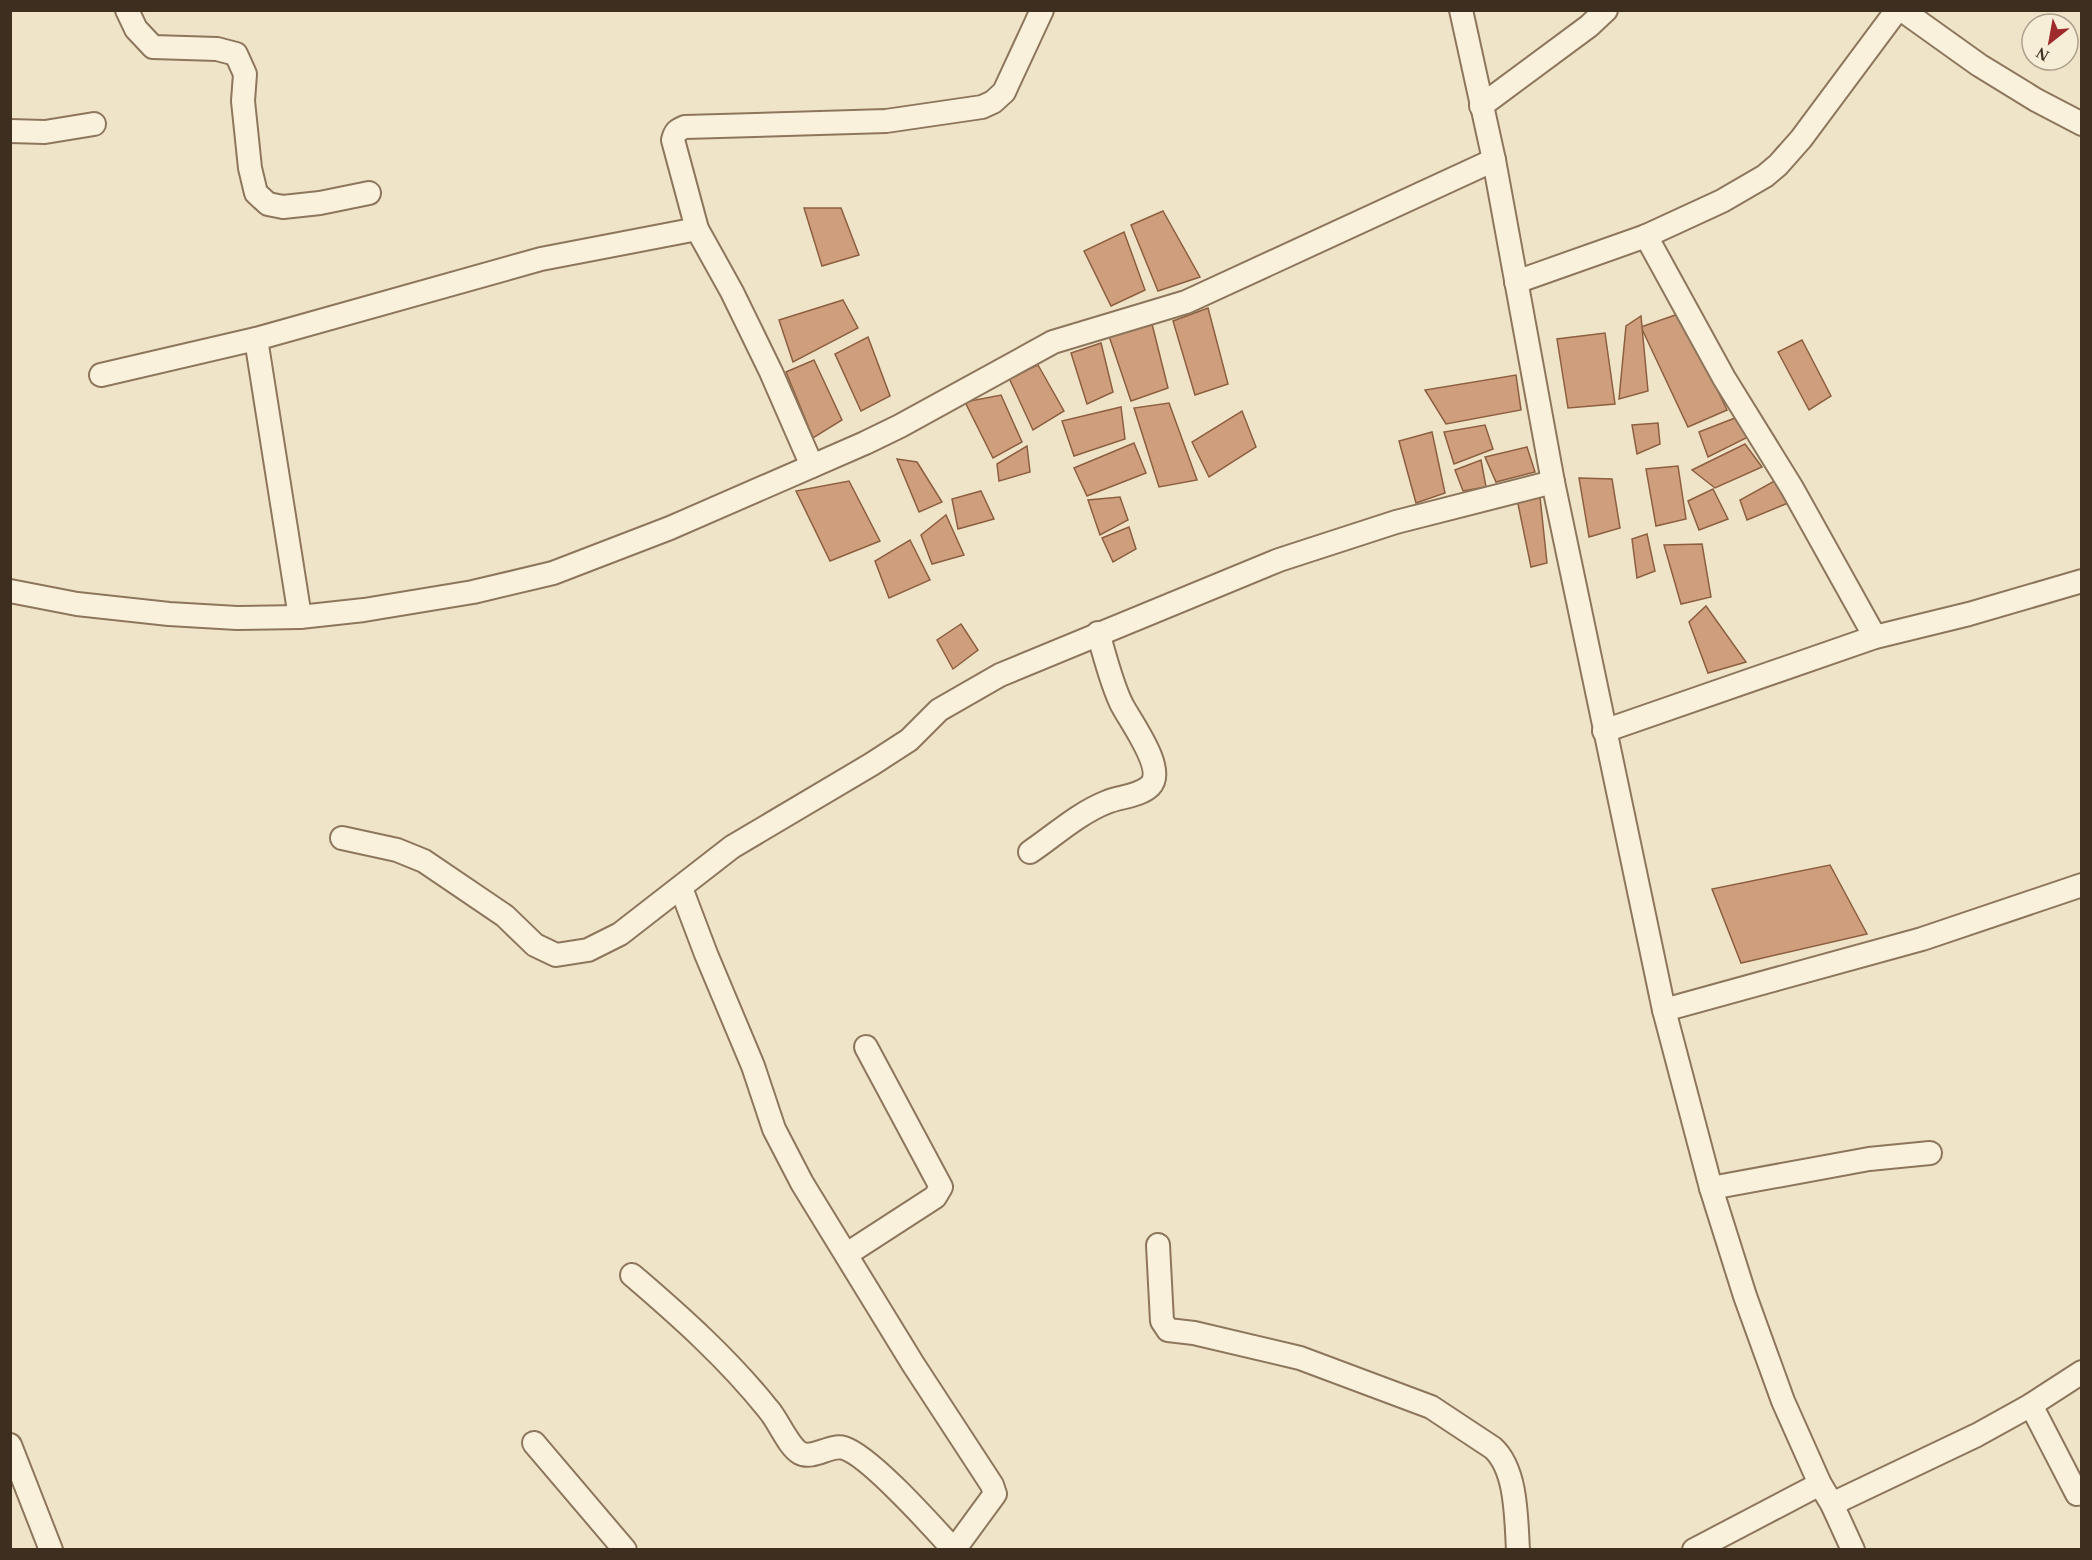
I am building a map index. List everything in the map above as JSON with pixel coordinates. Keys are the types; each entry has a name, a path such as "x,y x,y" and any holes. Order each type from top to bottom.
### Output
{"street":[{"path":"127,10 136,29 153,47 218,49 236,54 245,74 243,101 250,168 256,193 268,204 293,207 369,193"},
{"path":"812,466 766,362 732,292 697,228 673,140 677,130 685,127 886,122 982,108 1004,92 1042,10"},
{"path":"1461,10 1494,160 1553,482 1664,1010 1711,1188 1745,1296 1783,1401 1820,1484 1853,1550"},
{"path":"1481,106 1589,26 1606,10"},
{"path":"1516,282 1646,236 1722,201 1778,165 1801,139 1897,10"},
{"path":"1902,10 1979,65 2036,100 2082,124"},
{"path":"10,131 45,132 94,123"},
{"path":"10,591 77,603 169,614 237,618 300,617 364,610 462,594 553,573 670,528 900,426 1053,342 1186,302 1494,160"},
{"path":"100,375 256,339 541,259 697,228"},
{"path":"1646,236 1724,378 1792,488 1875,637"},
{"path":"256,339 300,617"},
{"path":"342,838 397,850 424,861 505,916 535,945 556,955 588,951 620,934 732,847 872,764 909,740 939,710 1000,675 1279,560 1396,522 1553,482"},
{"path":"1604,731 1875,637 1968,614 2082,581"},
{"path":"1030,852 1072,821 1105,802 1141,791 1150,785 1154,776 1150,754 1120,702 1098,633"},
{"path":"1664,1010 1922,939 2082,885"},
{"path":"632,1275 688,1322 745,1380 774,1416 792,1446 801,1454 838,1447 846,1448 873,1467 954,1550 995,1494 992,1485 913,1364 802,1183 774,1129 753,1066 681,888"},
{"path":"847,1254 935,1197 941,1187 866,1047"},
{"path":"1711,1188 1869,1159 1930,1153"},
{"path":"1158,1245 1162,1321 1168,1330 1300,1358 1431,1407 1493,1448 1502,1456 1508,1467 1518,1550"},
{"path":"1832,1504 1977,1435 2031,1405 2082,1372"},
{"path":"2031,1405 2078,1494"},
{"path":"534,1443 625,1550"},
{"path":"10,1445 51,1550"},
{"path":"1694,1550 1820,1484"}],"building":[{"path":"804,208 841,208 859,255 822,266"},
{"path":"1163,211 1200,277 1158,291 1131,225"},
{"path":"1124,232 1145,290 1111,306 1084,251"},
{"path":"843,300 858,328 793,362 779,320"},
{"path":"1208,308 1228,384 1195,395 1173,321"},
{"path":"1681,313 1727,410 1688,427 1641,327"},
{"path":"1641,316 1648,391 1619,399 1626,326"},
{"path":"1152,324 1168,388 1131,401 1108,333"},
{"path":"1605,333 1615,404 1568,408 1557,339"},
{"path":"868,337 890,396 861,411 835,354"},
{"path":"1802,340 1831,396 1809,410 1778,352"},
{"path":"1101,343 1113,392 1087,404 1071,353"},
{"path":"814,360 842,420 813,438 786,372"},
{"path":"1038,365 1064,411 1033,430 1009,378"},
{"path":"1516,375 1521,410 1446,424 1425,390"},
{"path":"1001,395 1022,442 993,458 965,402"},
{"path":"1169,403 1197,480 1159,487 1134,408"},
{"path":"1121,407 1125,439 1074,456 1062,421"},
{"path":"1242,411 1256,447 1209,477 1192,442"},
{"path":"1735,418 1748,437 1708,457 1699,432"},
{"path":"1658,423 1660,444 1637,454 1632,425"},
{"path":"1485,425 1493,449 1454,464 1444,432"},
{"path":"1432,432 1445,493 1416,503 1399,441"},
{"path":"1134,443 1146,473 1087,496 1074,468"},
{"path":"1745,444 1762,467 1715,488 1692,470"},
{"path":"1027,446 1030,472 999,481 997,464"},
{"path":"1527,447 1535,472 1496,482 1485,457"},
{"path":"897,459 917,462 942,502 919,512"},
{"path":"1481,460 1486,487 1463,491 1455,470"},
{"path":"1678,466 1686,519 1656,526 1646,469"},
{"path":"1579,478 1612,479 1620,528 1589,537"},
{"path":"1778,479 1788,503 1747,520 1740,500"},
{"path":"849,481 880,541 830,561 796,491"},
{"path":"1713,489 1728,519 1699,530 1688,501"},
{"path":"981,491 994,519 958,529 952,499"},
{"path":"1120,497 1128,520 1100,535 1088,500"},
{"path":"1540,497 1547,563 1531,567 1517,499"},
{"path":"946,515 964,555 932,564 921,535"},
{"path":"1129,527 1136,549 1113,562 1102,538"},
{"path":"1647,534 1655,571 1637,578 1632,539"},
{"path":"910,540 930,580 889,598 875,561"},
{"path":"1702,544 1711,597 1681,604 1664,545"},
{"path":"1706,606 1746,662 1708,673 1689,622"},
{"path":"961,624 978,650 953,669 937,640"},
{"path":"1830,865 1867,934 1741,963 1712,889"}]}
